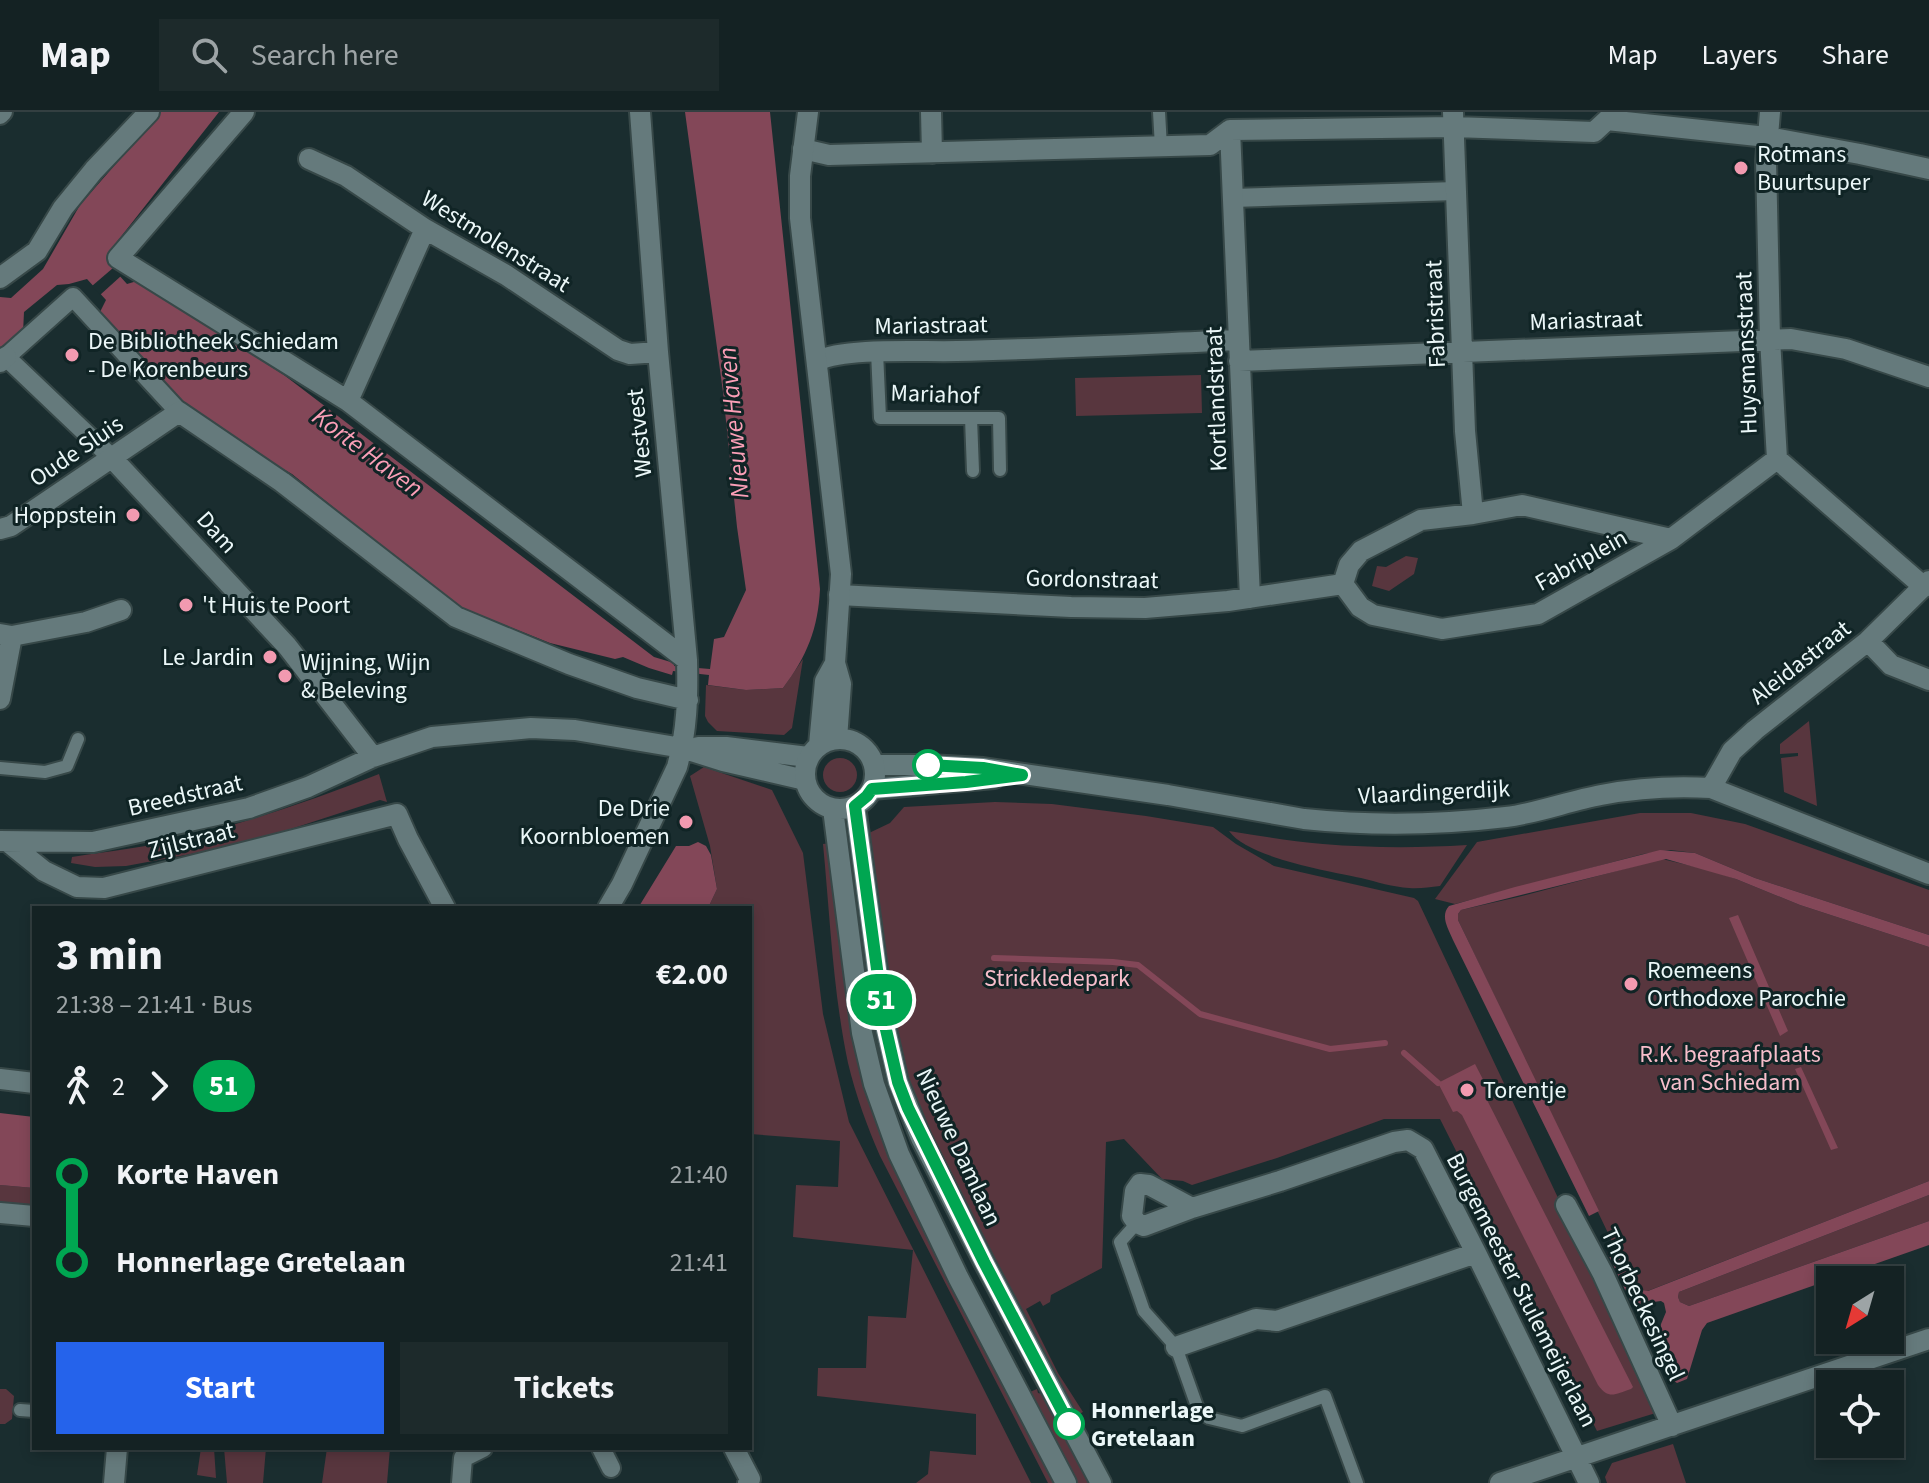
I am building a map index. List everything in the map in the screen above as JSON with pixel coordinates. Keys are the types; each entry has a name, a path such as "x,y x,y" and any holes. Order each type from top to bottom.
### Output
{"street":[{"path":"0,278 37,251 63,208 149,112"},
{"path":"244,112 118,258 348,401 687,660"},
{"name":"Westvest","path":"609,906 677,767 688,700 640,112"},
{"path":"682,748 821,747 849,740 860,745 871,757 874,780 867,796 855,806 833,809 814,798 805,780 805,765 821,747 825,681 835,663 841,574 800,218 800,176 808,112"},
{"path":"931,112 932,153"},
{"name":"Huysmansstraat","path":"1671,539 1777,459 1770,339 1766,161 1770,112"},
{"path":"803,149 829,155 1210,145 1230,130 1454,120 1594,132 1607,116 1767,137 1929,169"},
{"name":"Fabristraat","path":"1454,120 1465,431 1473,514"},
{"name":"Kortlandstraat","path":"1230,130 1250,598"},
{"name":"Westmolenstraat","path":"309,159 346,176 425,229 506,275 618,350 630,354 658,352"},
{"path":"1233,198 1456,191"},
{"path":"348,401 425,229"},
{"path":"3,360 73,297 179,412 282,482 456,617 569,664 688,700"},
{"name":"Mariastraat","path":"1239,361 1791,339 1846,349 1929,377"},
{"name":"Mariastraat","path":"817,361 829,355 877,352 1239,340"},
{"name":"Dam","path":"3,360 112,458 287,646 373,757"},
{"name":"Oude Sluis","path":"4,522 112,458 179,412"},
{"path":"1777,459 1927,584"},
{"name":"Fabriplein","path":"1522,505 1671,539 1538,614 1442,629 1373,615 1360,607 1343,584 1349,565 1361,551 1421,520 1522,505"},
{"name":"Gordonstraat","path":"839,595 1145,608 1250,598 1343,584"},
{"name":"Aleidastraat","path":"1711,788 1732,751 1868,641 1927,584"},
{"path":"0,699 6,635 86,622 121,610"},
{"path":"1868,641 1891,665 1929,680"},
{"name":"Breedstraat","path":"4,841 93,842 249,808 308,787 373,757 432,737 531,728 575,730 682,748"},
{"path":"682,748 805,780"},
{"name":"Vlaardingerdijk","path":"874,765 983,768 1341,823 1413,824 1509,817 1626,791 1711,788 1929,874"},
{"name":"Vlaardingerdijk","path":"872,789 1022,775"},
{"name":"Nieuwe Damlaan","path":"855,806 884,1021 898,1082 921,1138 1101,1483"},
{"path":"833,809 860,1021 874,1084 899,1154 951,1263 1066,1483"},
{"name":"Zijlstraat","path":"4,841 44,871 77,887 104,888 397,814 444,906"},
{"path":"0,1079 32,1083"},
{"name":"Burgemeester Stulemeijerlaan","path":"1137,1223 1144,1226 1394,1142 1408,1140 1423,1149 1577,1457"},
{"path":"1137,1223 1132,1216 1135,1191 1140,1184 1149,1185 1192,1208"},
{"name":"Thorbeckesingel","path":"1566,1205 1603,1274 1672,1426"},
{"path":"0,1213 32,1216"},
{"path":"1176,1347 1256,1319 1277,1321 1476,1253"},
{"path":"1500,1483 1929,1339"},
{"path":"114,1483 117,1450"},
{"path":"461,1483 463,1458 479,1450"},
{"path":"602,1450 611,1468"},
{"path":"735,1450 750,1479 748,1483"},
{"path":"1577,1457 1589,1483"}],"lane":[{"path":"1159,112 1161,147"},
{"name":"Mariahof","path":"877,352 880,418 999,418 1000,470"},
{"path":"971,418 973,471"},
{"path":"0,768 45,772 67,766 78,739"},
{"path":"1137,1223 1120,1242 1144,1311 1176,1347 1199,1412 1209,1418 1242,1426 1325,1396 1357,1483"},
{"path":"20,1410 32,1411"}],"green space":[{"path":"1201,375 1202,413 1076,416 1075,378"},
{"path":"1406,556 1418,558 1414,574 1389,591 1372,586 1377,566 1386,567"},
{"path":"803,659 792,728 784,735 717,731 708,722 705,716 706,685 746,690 783,688"},
{"path":"1809,721 1817,806 1784,792 1781,758 1798,756 1798,753 1780,754 1780,744"},
{"path":"840,758 852,763 857,775 852,787 840,792 828,787 823,775 828,763"},
{"path":"704,767 772,790 803,853 823,1014 849,1122 1031,1483 916,1483 928,1474 930,1451 976,1455 976,1414 817,1396 818,1368 866,1368 868,1316 906,1318 913,1250 793,1237 796,1185 838,1187 840,1141 752,1134 752,906 709,906 717,889 710,846 690,776"},
{"path":"379,774 387,802 380,800 245,844 126,866 95,867 71,863 72,857 158,844 236,824"},
{"name":"Strickledepark","path":"995,802 1052,804 1213,827 1274,866 1418,901 1659,1412 1597,1431 1440,1119 1384,1119 1192,1185 1162,1179 1124,1139 1106,1142 1102,1268 1051,1295 1050,1302 1043,1306 1040,1301 1026,1309 1058,1373 1083,1412 1073,1417 919,1121 900,1068 869,838 869,833 890,823 904,807"},
{"path":"1640,813 1691,813 1745,824 1929,890 1929,935 1755,878 1695,853 1670,850 1643,854 1455,904 1435,899 1477,842"},
{"path":"1229,831 1341,845 1467,845 1440,886 1413,888 1290,862 1253,849"},
{"path":"831,843 855,1045 863,1081 882,1134 1057,1483 1048,1483 880,1156 862,1111 848,1063 835,982 823,844"},
{"name":"R.K. begraafplaats van Schiedam","path":"1662,859 1709,870 1800,905 1929,947 1929,1181 1645,1292 1638,1290 1631,1281 1458,920 1458,914 1461,910"},
{"path":"0,1185 32,1188 32,1205 0,1202"},
{"path":"1929,1195 1929,1221 1689,1306 1680,1302 1679,1292"},
{"path":"0,1389 6,1389 14,1396 12,1419 5,1424 0,1424"},
{"path":"1037,1389 1038,1393 1043,1394 1090,1483 1074,1483 1030,1401 1030,1392"},
{"path":"1673,1444 1686,1483 1607,1483 1605,1477 1612,1463"},
{"path":"201,1450 214,1450 216,1478 197,1475"},
{"path":"224,1450 266,1450 263,1483 227,1483"},
{"path":"327,1450 390,1450 387,1483 322,1483"}],"water":[{"path":"161,112 219,112 116,243 107,262 127,284 137,281 284,375 654,657 674,663 674,666 710,669 714,639 724,637 746,590 685,112 770,112 820,589 810,642 783,688 746,690 708,685 709,675 673,671 672,675 623,657 615,659 550,643 462,608 292,474 195,419 98,316 106,300 87,279 57,285 24,312 23,333 0,352 0,297 11,298 43,269 80,205"},
{"path":"698,842 706,846 711,855 717,889 709,906 639,906 676,846"},
{"path":"1660,850 1695,853 1755,878 1929,935 1929,947 1800,905 1736,879 1666,859 1461,910 1458,920 1599,1211 1589,1216 1453,940 1445,914 1449,906"},
{"path":"1738,915 1788,1031 1780,1036 1729,918"},
{"path":"1475,1064 1490,1093 1487,1100 1633,1387 1631,1389 1609,1394 1598,1385 1462,1115 1453,1112 1438,1083"},
{"path":"1801,1067 1838,1148 1831,1150 1795,1069"},
{"path":"0,1113 32,1117 32,1188 0,1185"},
{"path":"1929,1181 1929,1195 1679,1292 1680,1302 1689,1306 1929,1221 1929,1245 1869,1266 1816,1266 1816,1285 1707,1323 1687,1379 1677,1383 1657,1358 1661,1324 1666,1312 1664,1303 1638,1304 1630,1300 1607,1252 1616,1248 1631,1281 1641,1290 1648,1291"}],"pier":[{"path":"113,268 121,276 100,295 92,286"}],"waterway":[{"path":"994,958 1138,965 1200,1014 1330,1049 1385,1043"},
{"path":"1404,1053 1438,1083"}],"bus line":[{"name":"51","path":"928,765 983,768 1022,775 872,789 855,806 884,1021 898,1082 921,1138 1069,1424"}],"place":[{"name":"Rotmans Buurtsuper","path":"1741,168"},
{"name":"De Bibliotheek Schiedam - De Korenbeurs","path":"72,355"},
{"name":"Hoppstein","path":"133,515"},
{"name":"'t Huis te Poort","path":"186,605"},
{"name":"Le Jardin","path":"270,657"},
{"name":"Wijning, Wijn & Beleving","path":"285,676"},
{"name":"De Drie Koornbloemen","path":"686,822"},
{"name":"Roemeens Orthodoxe Parochie","path":"1631,984"},
{"name":"Torentje","path":"1467,1090"},
{"name":"Honnerlage Gretelaan","path":"1069,1424"}],"water label":[{"name":"Nieuwe Haven","path":"733,423"},
{"name":"Korte Haven","path":"368,452"}]}
